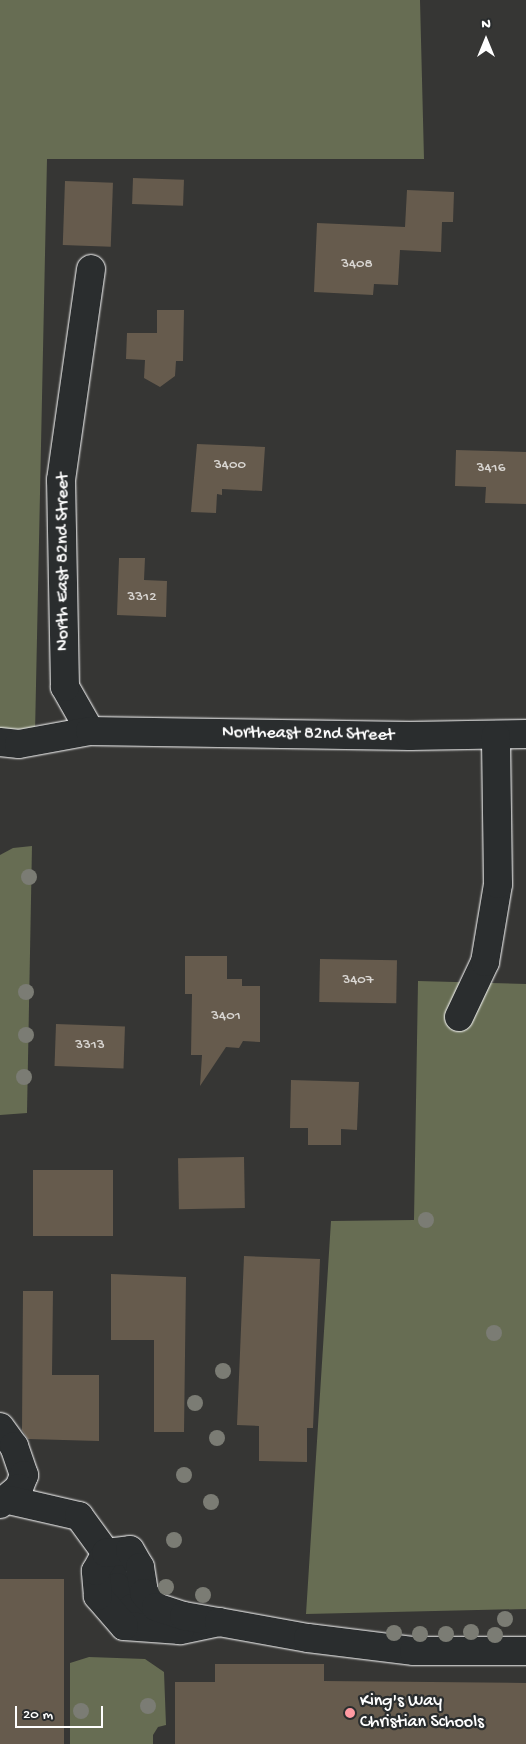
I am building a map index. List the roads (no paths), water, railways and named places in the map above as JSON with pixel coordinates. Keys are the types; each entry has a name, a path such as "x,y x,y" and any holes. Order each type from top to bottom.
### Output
{"street":[{"name":"North East 82nd Street","path":"90,731 65,687 61,480 91,268"},
{"name":"Northeast 82nd Street","path":"0,742 19,744 90,731 526,734"},
{"path":"459,1017 485,962 498,884 496,735"},
{"path":"0,1427 14,1446 24,1475 4,1502 79,1516 106,1553"},
{"path":"106,1553 130,1550 140,1567 144,1593 156,1607 219,1622 308,1638 414,1651 526,1651"},
{"path":"106,1553 96,1571 98,1596 124,1626 180,1630 219,1622"}],"place":[{"name":"King's Way Christian Schools","path":"350,1713"}]}
